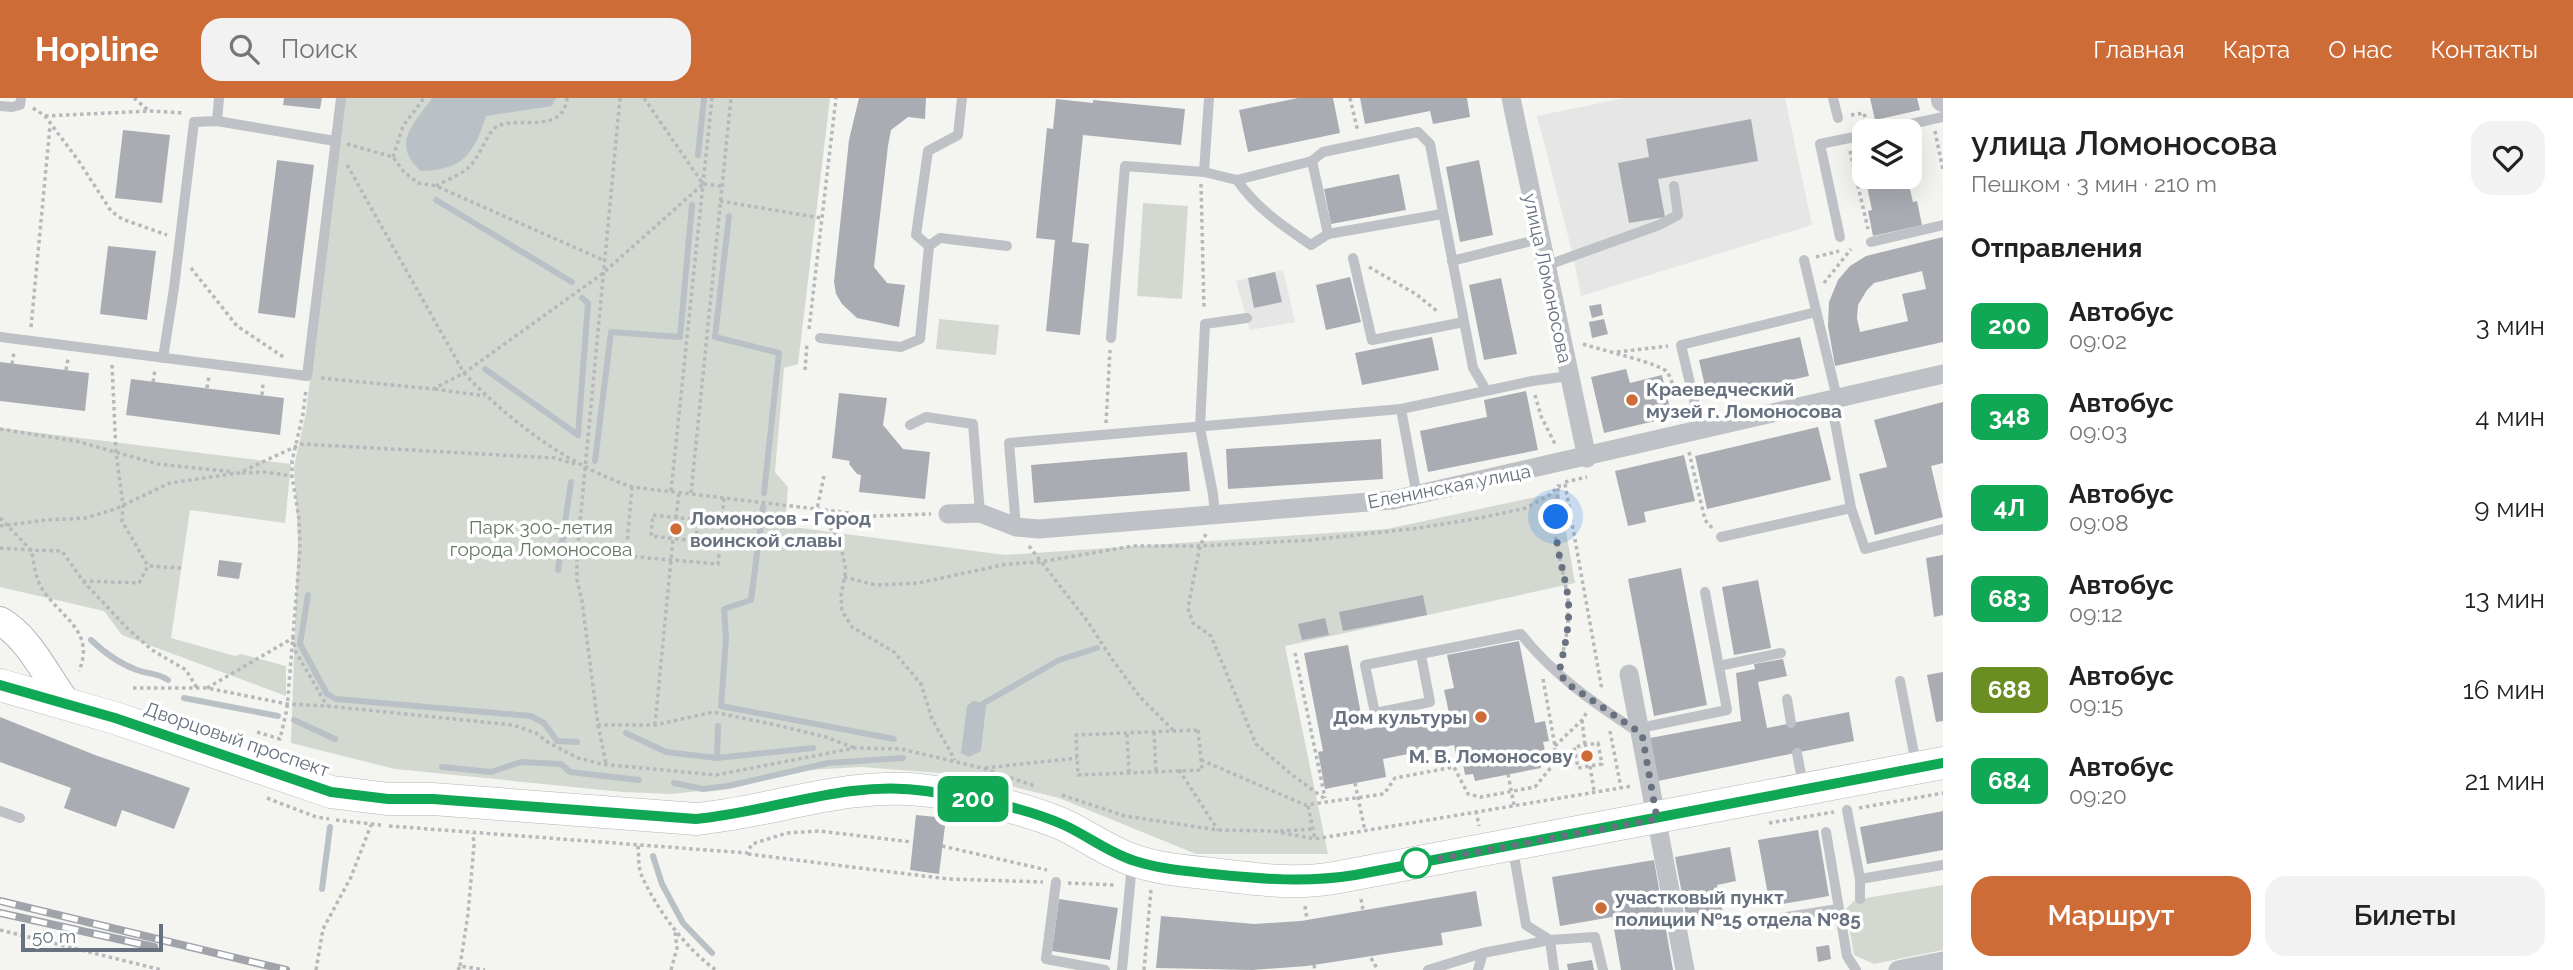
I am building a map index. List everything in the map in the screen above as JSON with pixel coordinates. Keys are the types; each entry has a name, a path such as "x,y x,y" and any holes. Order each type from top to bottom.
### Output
{"main road":[{"path":"0,621 15,632 40,681"},
{"name":"Дворцовый проспект","path":"40,681 127,702 296,762 433,799 696,819 732,816 840,792 886,788 922,790 1029,812 1064,825 1132,860 1156,867 1280,881 1311,881 1512,846 1930,765"}],"street":[{"name":"улица Ломоносова","path":"1511,98 1585,450"},
{"name":"Еленинская улица","path":"947,514 980,513 1016,527 1039,528 1354,505 1418,496 1585,450 1699,423 1838,398 1943,374"},
{"path":"1629,674 1685,970"},
{"path":"1898,970 1934,965"}],"lane":[{"path":"217,121 219,98"},
{"path":"0,337 307,376 341,98"},
{"path":"929,246 916,235 928,151 958,135 962,98"},
{"path":"1204,172 1209,98"},
{"path":"1833,98 1838,118"},
{"path":"0,106 12,107 20,104 21,99"},
{"path":"1922,122 1943,117"},
{"path":"163,358 194,122 217,121 335,143"},
{"path":"1111,338 1125,166 1204,172 1237,180 1312,161 1323,152 1418,132 1430,144 1473,368 1486,390"},
{"path":"1840,237 1820,144 1852,137"},
{"path":"1312,161 1328,234"},
{"path":"1237,180 1249,197 1279,224 1311,245 1328,234 1443,214"},
{"path":"1545,266 1659,225 1678,215 1674,186"},
{"path":"1871,242 1943,225"},
{"path":"820,338 901,347 920,339 929,246 940,238 1007,246"},
{"path":"1452,261 1539,239"},
{"path":"1353,258 1373,340 1464,323"},
{"path":"1804,260 1838,398 1834,416 1851,508 1865,550 1943,529"},
{"path":"1699,423 1681,345 1816,312"},
{"path":"1215,515 1200,428 1205,324 1247,318"},
{"path":"1016,527 1009,443 1401,409 1486,390 1569,376"},
{"path":"1401,409 1418,496"},
{"path":"910,425 926,417 972,424 980,513"},
{"path":"1721,537 1851,508"},
{"path":"1421,655 1430,702 1375,713 1365,666 1521,634 1538,657 1559,673 1568,684 1606,711 1641,731 1727,710 1705,592"},
{"path":"1719,666 1781,653"},
{"path":"1900,681 1930,765"},
{"path":"1787,699 1791,723"},
{"path":"1797,753 1804,789"},
{"path":"1847,810 1860,880 1860,899"},
{"path":"0,811 20,818"},
{"path":"1826,832 1839,895 1838,909 1847,956 1856,970"},
{"path":"1512,846 1526,925 1550,940"},
{"path":"1122,970 1132,860"},
{"path":"1860,880 1943,865"},
{"path":"1056,882 1046,960 1105,970"},
{"path":"1767,920 1838,909"},
{"path":"1428,970 1483,953 1550,940 1595,937 1603,970"},
{"path":"1550,940 1554,970"},
{"path":"1478,970 1483,953"}],"path":[{"path":"134,98 150,111"},
{"path":"393,157 403,126 424,98"},
{"path":"436,186 469,167 491,131 499,125 554,119 562,113 567,98"},
{"path":"607,765 598,725 577,580 584,467 620,98"},
{"path":"644,98 703,184"},
{"path":"671,491 712,98"},
{"path":"691,493 731,98"},
{"path":"805,370 836,98"},
{"path":"1350,98 1356,125"},
{"path":"21,99 45,116 111,211 122,219 179,239"},
{"path":"45,116 150,111 191,114 194,122"},
{"path":"1838,118 1864,113 1866,119"},
{"path":"30,340 50,124"},
{"path":"1847,138 1871,242"},
{"path":"335,143 393,157 404,172 418,183 436,186 603,260"},
{"path":"335,143 464,373 485,396 566,457 584,467"},
{"path":"1204,172 1201,202 1205,324"},
{"path":"432,389 464,373 602,274 703,184 721,186"},
{"path":"720,201 821,218"},
{"path":"1816,312 1819,288 1851,249"},
{"path":"177,251 237,326 298,366 307,376 485,396"},
{"path":"1353,258 1416,294 1442,315 1464,323"},
{"path":"1106,435 1111,338"},
{"path":"1583,357 1581,343 1637,361 1655,363 1667,370 1686,418 1699,423"},
{"path":"1615,352 1681,345"},
{"path":"112,351 122,521 148,566"},
{"path":"257,732 280,739 287,709 300,550 299,519 292,476 307,376"},
{"path":"1532,381 1541,416 1559,452 1585,450"},
{"path":"0,429 57,437 158,464 292,476"},
{"path":"2,525 86,519 170,483 239,472 296,444 555,458 632,487 875,516 947,514"},
{"path":"1689,452 1705,520 1721,537"},
{"path":"824,476 817,509 840,542 846,570 841,595 842,611 852,627 894,652 922,684 932,719 956,762"},
{"path":"845,578 876,585 918,583 1007,564 1040,562 1133,546 1200,546 1311,540 1480,518 1526,508 1558,486 1565,486 1598,668"},
{"path":"1558,486 1555,535 1568,598 1568,627 1559,673"},
{"path":"632,487 625,555 671,560 718,564 724,496"},
{"path":"676,518 679,492"},
{"path":"653,515 676,518 698,520 696,541 651,536 653,515"},
{"path":"1215,515 1200,546 1188,608 1193,623 1211,636 1256,744 1326,801"},
{"path":"0,518 2,525 31,550 39,584 53,604 79,630 84,644 83,662 40,681"},
{"path":"1016,527 1088,622 1140,697 1174,731"},
{"path":"655,725 673,539"},
{"path":"0,548 62,551 83,581 127,628 152,650 186,670 198,689"},
{"path":"148,566 181,568"},
{"path":"83,581 139,583 148,566"},
{"path":"207,688 293,638"},
{"path":"293,638 296,652 327,706"},
{"path":"1295,653 1326,801"},
{"path":"1200,760 1308,806 1326,801 1384,794 1395,778 1454,767 1468,794 1481,797 1535,787 1552,766 1555,746 1538,657"},
{"path":"1555,746 1582,720 1589,708 1606,711"},
{"path":"598,725 655,725 713,712 826,737 855,748"},
{"path":"1582,720 1585,746"},
{"path":"1198,730 1202,770 1078,775 1076,735 1154,732 1198,730"},
{"path":"1154,732 1156,772"},
{"path":"1127,734 1129,773"},
{"path":"1598,743 1602,764 1590,766 1578,768 1574,747 1598,743"},
{"path":"982,768 1077,758"},
{"path":"1590,766 1595,792"},
{"path":"1179,771 1218,830"},
{"path":"1508,774 1514,805"},
{"path":"1619,774 1621,788"},
{"path":"1355,783 1365,831"},
{"path":"1308,806 1315,839"},
{"path":"1476,811 1480,833"},
{"path":"316,970 323,929 351,877 371,825"},
{"path":"1273,831 1313,829"},
{"path":"473,833 468,914 459,968 485,970"},
{"path":"638,846 640,872 675,929 696,957 716,970"},
{"path":"747,853 948,878 1056,882"},
{"path":"1144,970 1151,889"},
{"path":"1361,897 1363,910"},
{"path":"1305,906 1307,919"},
{"path":"671,970 677,947 675,929"},
{"path":"0,930 162,970"},
{"path":"1371,958 1378,970"}],"shaded area":[{"path":"432,98 556,98 552,106 486,116 477,140 465,157 447,167 421,171 407,152 406,143 412,125"},
{"path":"1624,98 1785,98 1812,225 1581,296 1537,116"},
{"path":"1283,270 1295,322 1250,330 1236,281"},
{"path":"973,701 986,706 981,751 969,757 961,753 967,706"}],"green space":[{"name":"Парк 300-летия города Ломоносова","path":"343,98 830,98 798,364 784,368 775,472 788,487 785,526 1005,555 1387,529 1559,492 1575,583 1285,646 1328,854 1196,854 1059,798 965,775 861,767 808,770 719,789 671,794 623,792 395,769 291,743 298,538 294,466 306,413"},
{"path":"1143,203 1188,206 1182,299 1137,296"},
{"path":"939,319 999,325 996,355 936,349"},
{"path":"0,428 291,464 285,523 190,510 171,638 235,656 241,654 286,666 286,696 122,635 104,611 0,587"},
{"path":"1943,885 1943,950 1874,964 1854,955 1846,909 1855,900"}],"building":[{"path":"284,98 322,98 320,109 283,105"},
{"path":"859,98 926,98 925,119 908,117 891,130 888,146 874,267 887,283 905,285 899,327 857,318 836,294 834,282 849,140"},
{"path":"1298,98 1333,98 1340,133 1248,152 1239,110"},
{"path":"1360,98 1467,98 1470,117 1433,124 1430,111 1365,124"},
{"path":"1870,98 1917,98 1920,110 1875,119"},
{"path":"1056,99 1185,109 1181,145 1083,135 1072,242 1089,244 1080,335 1046,331 1055,240 1036,238 1047,128 1053,129"},
{"path":"1751,119 1758,161 1658,179 1665,217 1629,223 1618,163 1649,157 1646,139"},
{"path":"123,130 170,135 162,203 115,198"},
{"path":"277,160 314,165 295,318 258,313"},
{"path":"1479,160 1493,235 1460,242 1446,167"},
{"path":"1399,174 1406,210 1331,224 1324,189"},
{"path":"1868,189 1910,189 1913,202 1917,201 1922,225 1873,236 1868,211 1872,210"},
{"path":"1943,237 1943,342 1835,366 1828,326 1829,302 1838,280 1850,266 1866,256","holes":["1922,271 1926,289 1902,294 1908,321 1860,332 1858,305 1874,283"]},
{"path":"108,246 156,251 147,320 100,314"},
{"path":"1275,272 1282,302 1254,308 1248,278"},
{"path":"1350,277 1361,322 1326,330 1316,285"},
{"path":"1501,278 1517,354 1484,360 1469,285"},
{"path":"1601,304 1603,315 1592,318 1589,306"},
{"path":"1604,319 1608,334 1592,338 1589,322"},
{"path":"1432,337 1439,370 1362,385 1355,353"},
{"path":"1800,337 1809,376 1708,399 1699,360"},
{"path":"0,362 89,373 85,411 0,401"},
{"name":"Краеведческий музей г. Ломоносова","path":"1626,369 1630,383 1662,375 1672,417 1604,433 1591,377"},
{"path":"131,379 284,398 280,435 126,415"},
{"path":"1526,391 1538,450 1428,472 1420,431 1487,417 1484,400"},
{"path":"839,393 887,398 883,425 903,449 930,452 925,499 859,492 861,475 849,464 850,461 832,458"},
{"path":"1943,402 1943,463 1931,466 1943,517 1875,535 1859,474 1887,467 1874,420"},
{"path":"1818,427 1831,480 1707,509 1695,456"},
{"path":"1381,439 1383,479 1228,489 1226,449"},
{"path":"1187,452 1190,491 1034,503 1031,465"},
{"path":"1684,455 1695,501 1644,512 1646,522 1628,526 1615,471"},
{"path":"1943,555 1943,615 1934,617 1926,558"},
{"path":"219,560 242,563 239,579 217,576"},
{"path":"1681,568 1707,705 1654,716 1628,579"},
{"path":"1758,580 1771,648 1734,655 1722,587"},
{"path":"1423,595 1427,615 1343,631 1339,612"},
{"path":"1325,618 1329,635 1302,640 1298,624"},
{"name":"Дом культуры","path":"1519,641 1535,723 1545,721 1549,741 1543,742 1547,759 1540,761 1541,768 1475,781 1473,774 1465,775 1462,758 1457,759 1454,745 1383,759 1386,777 1325,789 1318,752 1323,751 1304,653 1348,645 1364,730 1449,713 1444,690 1454,688 1447,655"},
{"path":"1783,659 1787,676 1758,682 1767,728 1849,712 1854,741 1658,781 1650,738 1741,721 1736,673 1755,669 1754,664"},
{"path":"1943,672 1943,721 1936,722 1927,675"},
{"path":"0,717 95,755 190,788 174,829 122,810 116,827 64,808 71,788 0,762"},
{"path":"1943,811 1943,850 1867,864 1860,827"},
{"path":"916,815 946,818 939,874 910,870"},
{"path":"1818,830 1829,896 1770,906 1758,840"},
{"path":"1730,847 1736,881 1717,885 1723,913 1687,920 1675,857"},
{"path":"1654,860 1673,970 1621,970 1612,917 1560,926 1552,877"},
{"path":"1476,891 1482,926 1441,933 1443,945 1307,966 1252,970 1156,968 1161,916 1254,924 1301,921"},
{"path":"1059,899 1118,908 1110,960 1052,951"},
{"path":"1829,945 1831,959 1818,962 1816,947"},
{"path":"1592,960 1594,970 1568,970 1567,964"}],"waterway":[{"path":"698,155 704,98"},
{"path":"436,200 572,282"},
{"path":"595,461 611,332 680,337 692,205"},
{"path":"729,216 715,337 779,353 764,493"},
{"path":"578,435 588,303 582,298"},
{"path":"485,369 578,435"},
{"path":"558,570 571,482"},
{"path":"763,507 751,600 724,609 726,639 721,706 894,739"},
{"path":"308,595 300,644 327,694 336,699 531,716 544,723 557,741 577,742"},
{"path":"91,640 124,664 168,680"},
{"path":"984,703 1059,660 1097,648"},
{"path":"184,698 278,716"},
{"path":"294,720 335,739"},
{"path":"717,758 718,726"},
{"path":"626,733 666,752 717,758 813,748"},
{"path":"674,783 703,789 728,786 828,763 903,758"},
{"path":"442,767 491,772 521,762 561,764 570,772 639,780"},
{"path":"322,889 330,827"},
{"path":"653,856 662,884 683,923 712,953"}],"railway":[{"path":"0,901 286,970"},
{"path":"0,913 154,947"}],"bus line":[{"name":"200","path":"0,685 115,718 331,792 388,799 433,799 696,819 732,816 840,792 886,788 922,790 1029,812 1064,825 1117,854 1156,867 1280,881 1322,880 1355,875 1943,763"}],"place":[{"name":"Краеведческий музей г. Ломоносова","path":"1632,400"},
{"name":"Ломоносов - Город воинской славы","path":"676,529"},
{"name":"Дом культуры","path":"1481,717"},
{"name":"М. В. Ломоносову","path":"1587,756"},
{"name":"участковый пункт полиции №15 отдела №85","path":"1601,908"}],"route":[{"path":"1416,863 1657,819 1642,734 1568,684 1559,673 1568,627 1568,598 1557,552 1556,517"}]}
